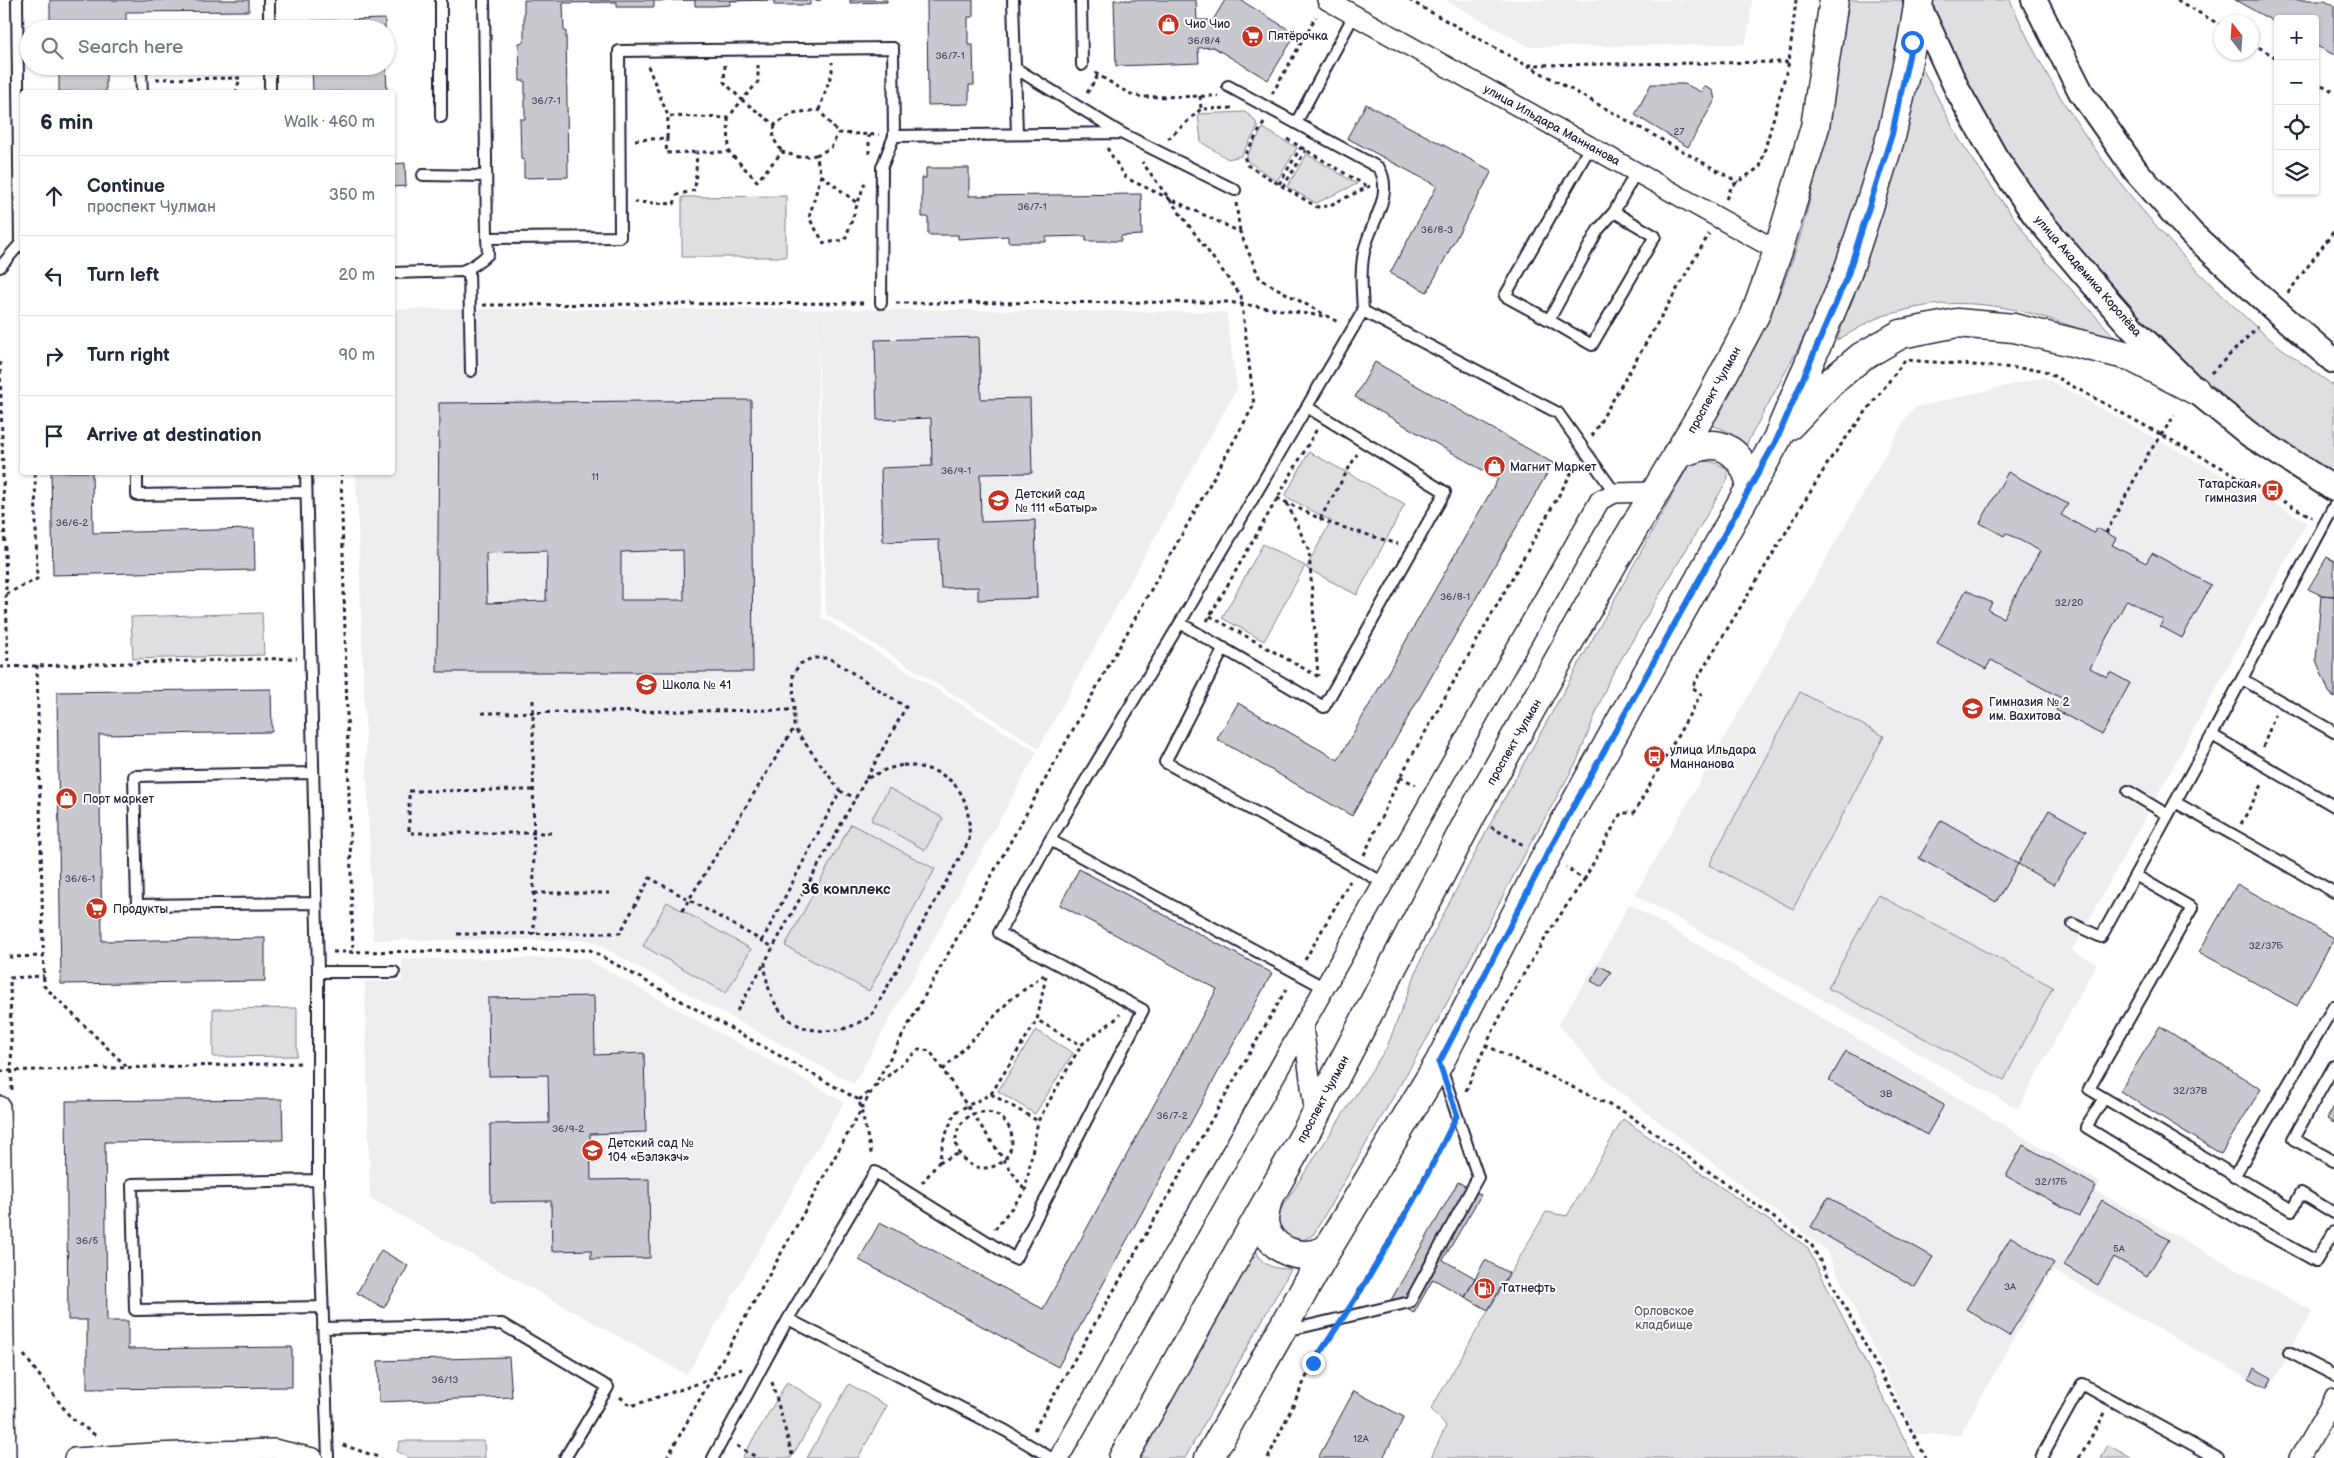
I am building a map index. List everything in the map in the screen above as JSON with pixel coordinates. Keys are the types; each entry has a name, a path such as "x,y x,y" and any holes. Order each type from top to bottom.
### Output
{"main road":[{"name":"проспект Чулман","path":"1123,1458 1315,1116 1471,816 1654,492 1707,405 1755,315 1778,251 1815,127 1834,0"},
{"path":"1208,1458 1328,1248 1439,1063 1551,848 1777,439 1848,274 1870,207 1892,134 1918,2"},
{"path":"1777,439 1830,383 1860,357 1901,334 1956,323 2014,328 2129,356 2200,385"},
{"path":"1678,454 1712,445 1730,450 1742,462 1749,475 1751,487"},
{"path":"1267,1202 1264,1221 1271,1241 1285,1250 1302,1256 1319,1254 1328,1248"}],"street":[{"path":"2034,0 2081,92 2136,171 2191,233 2334,361"},
{"name":"улица Академика Королёва","path":"1918,2 1958,91 1995,157 2035,216 2132,328 2200,385 2249,434 2334,488"},
{"name":"улица Ильдара Маннанова","path":"1322,7 1354,15 1778,251"},
{"path":"1059,1458 1600,500 1615,493 1654,492"},
{"path":"1303,1026 1315,1116"},
{"path":"6,1103 1,1213 6,1458"},
{"path":"2300,1458 2334,1399"},
{"path":"74,1458 274,1449 313,1458"}],"lane":[{"path":"0,267 20,244 16,0"},
{"path":"269,0 270,20"},
{"path":"441,0 441,117"},
{"path":"395,272 462,271 475,266 488,254 484,0"},
{"path":"1012,0 1018,134"},
{"path":"1081,0 1082,65"},
{"path":"1296,123 1354,15"},
{"path":"487,238 620,237 619,51 893,48 894,136 882,167 881,303"},
{"path":"1015,68 1121,133 1235,190"},
{"path":"141,75 142,90"},
{"path":"270,75 270,90"},
{"path":"713,1458 788,1319 875,1172 1015,1259 1143,1010 999,933 1050,840 1363,311 1361,277 1364,252 1384,196 1384,179 1379,168 1228,86"},
{"path":"894,136 1121,133"},
{"path":"1590,147 1505,296 1592,345 1655,236 1614,212"},
{"path":"1549,320 1598,230 1614,212 1636,172"},
{"path":"423,175 486,176"},
{"path":"11,255 20,255"},
{"path":"469,269 470,371"},
{"path":"1363,311 1558,413 1615,493"},
{"path":"1180,623 1324,707 1445,492 1306,407"},
{"path":"137,475 137,495 306,492"},
{"path":"306,475 318,972 318,1180 328,1458"},
{"path":"2073,924 2101,937 2212,735 2334,506"},
{"path":"1224,648 1165,762 1384,883"},
{"path":"2242,679 2334,732"},
{"path":"2212,735 2334,806"},
{"path":"313,772 134,776 134,806 137,905 316,903"},
{"path":"2128,791 2168,815"},
{"path":"2175,802 2334,892"},
{"path":"1050,840 1325,988"},
{"path":"2135,875 2192,908 2089,1089 2292,1210 2301,1193 2334,1213"},
{"path":"318,972 394,972"},
{"path":"2234,1177 2334,1006"},
{"path":"1280,1333 1410,1302 1478,1177 1439,1063"},
{"path":"2334,1066 2293,1139 2334,1161"},
{"path":"2104,1098 2086,1127 2208,1202 2316,1262 2334,1232"},
{"path":"318,1180 132,1184 135,1310 322,1307"},
{"path":"788,1319 1006,1431 1051,1458"},
{"path":"323,1328 502,1324 608,1388 565,1458"},
{"path":"2289,1352 2334,1375"},
{"path":"2041,1458 2082,1384 2217,1458"}],"path":[{"path":"1409,0 1738,182"},
{"path":"1026,1443 1357,869 1400,777 1717,217 1732,186 1760,167 1789,62 1796,0"},
{"path":"2177,0 2214,21"},
{"path":"1156,150 1201,109 1249,107 1260,104 1279,85 1322,7"},
{"path":"2259,47 2274,57"},
{"path":"819,110 832,72 833,48"},
{"path":"759,49 758,82 728,118 729,152 757,182 782,152"},
{"path":"725,50 724,82 742,100 775,125"},
{"path":"643,51 668,116 666,154 729,152"},
{"path":"1526,65 1789,62"},
{"path":"1082,65 1128,93 1142,97 1244,95"},
{"path":"1078,107 1098,75"},
{"path":"154,86 154,79 240,78 237,90"},
{"path":"2319,83 2334,92"},
{"path":"1200,96 1201,109"},
{"path":"819,110 793,113 775,125 773,138 782,152 799,157 816,156 831,148 838,132"},
{"path":"819,110 838,132 894,136"},
{"path":"1272,110 1244,156 1245,162 1279,184 1321,207 1384,179"},
{"path":"668,116 728,118"},
{"path":"1263,124 1271,129"},
{"path":"1097,133 1126,178 1240,232"},
{"path":"666,1458 1254,405 1241,296 1121,133"},
{"path":"868,162 869,135"},
{"path":"620,140 667,138"},
{"path":"1286,138 1384,196"},
{"path":"1279,184 1301,147"},
{"path":"1284,186 1306,150"},
{"path":"620,202 674,204 677,195 696,190 697,152"},
{"path":"816,156 821,176 809,218 824,243 844,240 866,180"},
{"path":"1290,164 1295,167"},
{"path":"821,176 857,203"},
{"path":"470,305 1228,302 1329,317 1260,278 1240,232 1235,190"},
{"path":"2283,299 2334,231"},
{"path":"2200,385 2258,327"},
{"path":"1268,1458 1313,1363 1344,1318 1380,1259 1438,1155 1457,1115 1485,1045 1550,929 1584,880 1621,813 1634,813 1701,694 1692,687 1791,521 1831,458 1905,360 2043,370 2325,524"},
{"path":"0,362 8,666"},
{"path":"2106,533 2160,434 2175,415"},
{"path":"1200,634 1323,418"},
{"path":"1320,518 1364,442"},
{"path":"6,594 36,579 35,475"},
{"path":"341,475 354,972"},
{"path":"1278,498 1320,518 1413,548"},
{"path":"1287,502 1309,551 1318,676"},
{"path":"1210,616 1336,686"},
{"path":"0,667 310,657"},
{"path":"682,911 794,728 793,674 800,664 812,658 829,658 906,707 737,1011"},
{"path":"37,666 44,986 128,1068"},
{"path":"533,700 534,934"},
{"path":"2258,762 2280,701"},
{"path":"482,713 794,710"},
{"path":"794,728 840,791 856,798"},
{"path":"765,962 770,994 781,1012 797,1027 823,1031 845,1028 871,1016 970,841 970,818 963,795 943,775 915,765 903,765 887,768 866,779"},
{"path":"2235,836 2270,769"},
{"path":"533,790 409,791 408,833 554,833"},
{"path":"762,941 840,791"},
{"path":"1489,826 1528,848"},
{"path":"1571,870 1584,880"},
{"path":"457,934 620,933 650,878 773,948"},
{"path":"534,893 614,892"},
{"path":"317,952 590,950 859,1100 875,1172"},
{"path":"9,957 44,956"},
{"path":"939,1162 944,1138 955,1112 991,1094 1036,1020 1046,974 1010,1000 942,1070"},
{"path":"6,1103 12,1070 10,978 44,976"},
{"path":"986,1240 1025,1191 1038,1120 1081,1045 1117,1018 1127,1000"},
{"path":"1036,1020 1081,1045"},
{"path":"1485,1045 1626,1113 1811,1244 1926,1458"},
{"path":"859,1100 920,1048 930,1051 1025,1191"},
{"path":"0,1071 319,1063"},
{"path":"991,1094 1038,1120"},
{"path":"982,1113 993,1114 1002,1119 1009,1127 1012,1138 1011,1149 1004,1160 997,1165 987,1168 976,1167 966,1162 960,1153 956,1143 958,1132 963,1123 974,1115 982,1113"},
{"path":"911,1194 939,1162 960,1153"},
{"path":"22,1352 71,1418 123,1456"},
{"path":"608,1388 631,1406 766,1361 793,1458"},
{"path":"2080,1458 2112,1400"},
{"path":"724,1439 758,1458"}],"shaded area":[{"path":"1445,0 1752,0 1745,44 1530,47"},
{"name":"Школа № 41","path":"395,309 817,309 821,617 1037,752 854,1084 589,940 373,940 356,475 395,475"},
{"name":"Детский сад № 111 «Батыр»","path":"817,309 1226,312 1237,388 1039,748 826,614"},
{"name":"Гимназия № 2 им. Вахитова","path":"2044,377 2307,522 2072,951 2097,963 2018,1109 1635,895 1909,413 1917,407"},
{"path":"1629,904 2100,1182 2096,1191 2312,1311 2269,1390 2052,1270 1960,1435 1915,1434 1826,1250 1607,1082 1558,1024 1601,957"},
{"name":"Детский сад № 104 «Бэлэкэч»","path":"585,958 844,1102 687,1375 370,1198 365,982 402,981 402,959"}],"green space":[{"path":"1845,0 1902,0 1904,6 1883,109 1856,211 1832,277 1801,342 1744,449 1732,434 1703,424 1745,359 1764,325 1781,290 1794,255 1814,183 1828,110"},
{"path":"1932,0 2010,0 2033,48 2087,138 2152,222 2225,298 2264,334 2334,386 2334,478 2204,391 2077,248 2027,182 1992,129 1966,82 1931,8"},
{"path":"1918,60 1959,139 1996,193 2047,263 2123,346 2041,316 1985,305 1956,304 1928,306 1882,316 1837,340 1884,207"},
{"path":"1245,112 1254,119 1258,127 1241,156 1228,159 1201,142 1198,114"},
{"path":"1263,128 1297,148 1277,181 1247,161 1247,155"},
{"path":"1307,154 1357,184 1316,203 1287,187"},
{"path":"786,196 786,257 682,257 682,197"},
{"path":"1309,452 1405,504 1357,595 1306,568 1331,521 1285,496"},
{"path":"1702,461 1713,462 1727,468 1728,479 1609,680 1577,761 1528,848 1439,1018 1313,1235 1299,1242 1281,1234 1275,1218 1387,1047 1424,952 1489,826 1689,465"},
{"path":"1263,544 1305,566 1264,641 1222,618"},
{"path":"262,613 264,655 133,659 131,617"},
{"path":"1800,692 1884,736 1793,909 1709,865"},
{"path":"889,788 943,818 925,850 871,820"},
{"path":"851,824 935,869 869,991 785,946"},
{"path":"1878,895 2053,987 2004,1080 1828,988"},
{"path":"667,902 751,949 726,993 643,946"},
{"path":"297,1008 297,1056 213,1057 213,1009"},
{"path":"1036,1030 1073,1053 1035,1114 998,1091"},
{"name":"Орловское кладбище","path":"1623,1119 1807,1247 1914,1458 1431,1458 1446,1426 1431,1409 1546,1212 1567,1216"},
{"path":"1256,1247 1260,1258 1268,1265 1291,1269 1185,1458 1138,1458"},
{"path":"787,1382 823,1404 791,1458 742,1458"},
{"path":"849,1384 887,1406 858,1458 807,1458"},
{"path":"400,1441 484,1441 485,1458 410,1458 397,1451"},
{"path":"2108,1445 2131,1458 2101,1458"}],"building":[{"path":"50,0 249,0 249,11 126,12 126,20 50,20"},
{"path":"524,0 695,0 654,1 654,7 617,7 617,2 563,3 564,31 566,31 568,177 524,178 524,160 521,159 520,119 525,119 525,81 520,81 519,43 524,42"},
{"path":"695,0 774,0 730,1 730,5 695,6"},
{"path":"774,0 810,0 810,5 774,5"},
{"path":"850,0 887,0 887,2 850,3"},
{"path":"927,0 973,0 973,17 968,17 968,45 973,45 974,85 969,85 969,104 928,105"},
{"path":"1114,0 1196,0 1197,20 1213,20 1225,0 1243,0 1296,34 1268,80 1213,47 1198,48 1199,63 1116,66"},
{"path":"2235,0 2325,0 2334,5 2334,55 2319,47 2319,15 2274,15 2274,22"},
{"path":"385,19 385,20 348,20"},
{"path":"59,75 106,75 106,90 59,90"},
{"path":"312,75 386,75 387,90 313,90"},
{"path":"1651,84 1685,84 1701,92 1704,86 1713,91 1715,100 1688,147 1635,115"},
{"path":"1366,104 1492,171 1427,292 1390,273 1437,186 1347,138"},
{"path":"405,163 406,186 395,187 395,164"},
{"path":"926,168 969,168 969,196 1141,194 1142,235 1121,236 1121,241 1086,241 1086,236 1046,237 1046,242 1008,242 1008,236 958,239 958,235 928,235 928,217 922,217 922,178 926,178"},
{"path":"979,337 981,399 1030,398 1032,473 980,474 981,522 1035,520 1037,598 978,600 978,587 941,588 939,540 883,542 881,468 932,466 931,418 877,420 875,340"},
{"path":"1375,362 1553,463 1352,816 1217,739 1238,703 1338,760 1498,479 1355,397"},
{"path":"751,400 753,672 437,672 439,403","holes":["683,550 684,600 621,600 621,552","547,551 546,601 487,603 486,553"]},
{"path":"2008,472 2068,504 2061,515 2094,533 2097,528 2116,538 2112,545 2146,563 2152,553 2211,585 2182,638 2160,626 2163,620 2127,600 2090,668 2107,677 2110,672 2130,683 2102,735 2056,710 2063,699 1991,660 1986,669 1937,643 1966,590 1992,603 1988,610 2003,618 2040,551 2006,533 2004,536 1980,523"},
{"path":"51,475 92,475 93,533 254,529 255,570 53,575"},
{"path":"2327,557 2334,561 2334,596 2321,595 2308,589"},
{"path":"2321,595 2334,596 2334,698 2329,692 2316,660"},
{"path":"271,689 272,732 99,735 102,941 265,938 265,981 61,984 57,692"},
{"path":"2049,810 2086,831 2054,885 2018,864"},
{"path":"1941,820 2018,864 1996,902 1919,858"},
{"path":"1079,869 1272,973 1058,1367 859,1260 880,1222 1043,1309 1217,989 1060,905"},
{"path":"2237,884 2334,938 2297,1006 2199,952"},
{"path":"1600,966 1611,972 1602,987 1591,981"},
{"path":"594,996 595,1055 644,1053 646,1132 590,1134 591,1180 649,1179 650,1258 591,1259 591,1250 552,1251 551,1201 491,1202 490,1124 549,1123 548,1075 489,1076 488,998"},
{"path":"2160,1026 2261,1089 2221,1154 2120,1091"},
{"path":"1846,1051 1944,1105 1927,1135 1829,1081"},
{"path":"282,1099 283,1140 105,1142 107,1321 128,1321 128,1349 292,1347 292,1387 87,1389 87,1320 68,1320 66,1101"},
{"path":"2334,1106 2334,1123 2327,1119"},
{"path":"2023,1145 2096,1186 2079,1216 2006,1176"},
{"path":"1458,1182 1481,1195 1443,1260 1475,1278 1465,1297 1433,1279 1414,1313 1391,1300"},
{"path":"1828,1197 1933,1257 1915,1287 1811,1227"},
{"path":"2102,1200 2169,1240 2147,1276 2114,1257 2098,1285 2064,1265"},
{"path":"2011,1237 2054,1263 2009,1336 1966,1309"},
{"path":"381,1250 408,1266 384,1308 357,1293"},
{"name":"Татнефть","path":"1485,1260 1509,1273 1488,1310 1465,1297"},
{"path":"509,1357 512,1397 379,1402 378,1361"},
{"path":"2254,1368 2272,1378 2267,1388 2249,1378"},
{"path":"1354,1391 1404,1417 1383,1458 1318,1458"}],"place":[{"name":"Чио Чио","path":"1169,24"},
{"name":"Пятёрочка","path":"1252,36"},
{"name":"Магнит Маркет","path":"1494,467"},
{"name":"Татарская гимназия","path":"2273,491"},
{"name":"Детский сад № 111 «Батыр»","path":"999,501"},
{"name":"Школа № 41","path":"646,685"},
{"name":"Гимназия № 2 им. Вахитова","path":"1973,709"},
{"name":"улица Ильдара Маннанова","path":"1654,757"},
{"name":"Порт маркет","path":"67,799"},
{"name":"Продукты","path":"97,909"},
{"name":"Детский сад № 104 «Бэлэкэч»","path":"592,1150"},
{"name":"Татнефть","path":"1485,1288"}],"district":[{"name":"36 комплекс","path":"846,889"}],"route":[{"path":"1313,1363 1366,1285 1438,1155 1457,1115 1439,1063 1546,856 1777,439 1848,274 1892,134 1912,42"}]}
